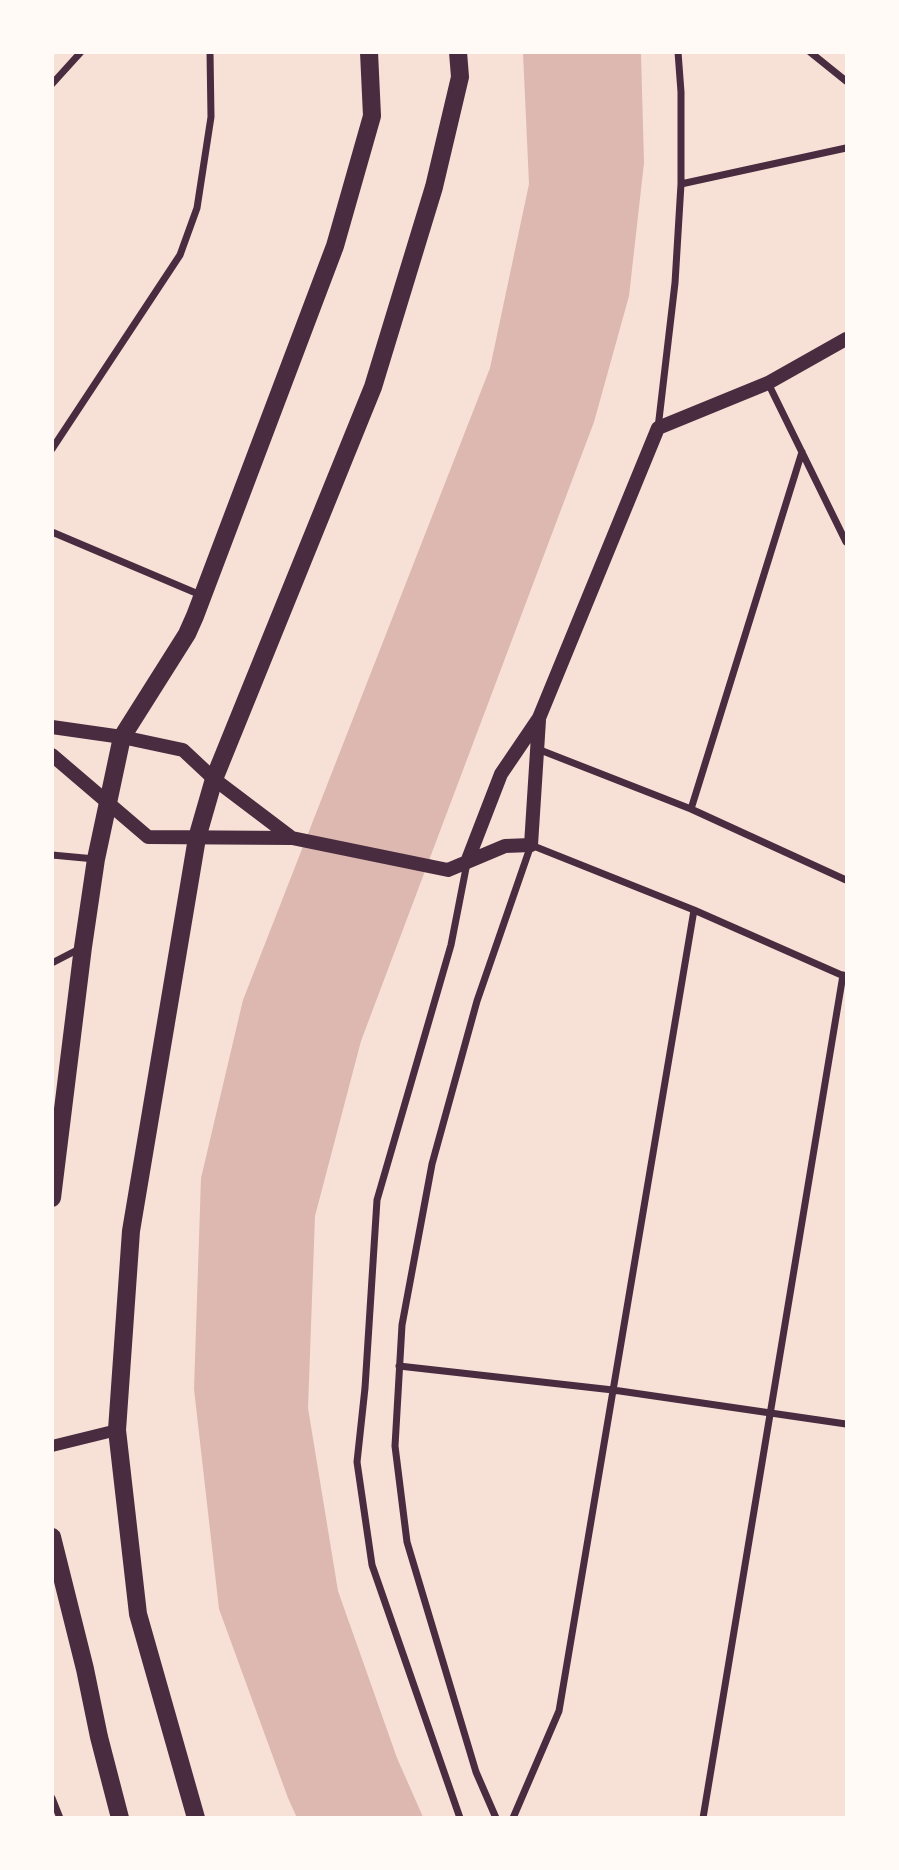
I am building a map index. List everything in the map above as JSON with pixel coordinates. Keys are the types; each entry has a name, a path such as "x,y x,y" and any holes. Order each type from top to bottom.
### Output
{"main road":[{"path":"52,1198 96,859 122,737 187,634 204,596 335,246 372,116 369,52"},
{"path":"196,1818 138,1614 117,1430 131,1231 197,838 214,779 373,387 435,187 460,77 458,52"},
{"path":"467,862 500,774 539,718 657,428 768,383 846,339"},
{"path":"52,755 148,837 292,838 448,870 505,846 531,845 539,718"},
{"path":"52,727 122,737 183,750 214,779 292,838"},
{"path":"52,1537 120,1818"}],"street":[{"path":"52,84 81,52"},
{"path":"52,449 180,255 197,208 211,117 210,52"},
{"path":"657,428 675,283 681,184 678,52"},
{"path":"810,52 846,81"},
{"path":"681,184 846,148"},
{"path":"768,383 846,542"},
{"path":"691,809 802,452"},
{"path":"52,532 204,596"},
{"path":"521,744 691,809 846,880"},
{"path":"496,1818 476,1772 407,1542 395,1446 402,1325 432,1164 477,1001 531,845 694,909 845,976 703,1818"},
{"path":"52,855 96,859"},
{"path":"460,1818 372,1565 357,1462 365,1388 377,1200 451,945 467,862"},
{"path":"513,1818 559,1712 694,909"},
{"path":"52,963 83,947"},
{"path":"399,1366 612,1390 846,1424"},
{"path":"52,1446 117,1430"},
{"path":"52,1798 60,1818"}],"shaded area":[{"path":"523,53 641,53 644,163 629,296 594,422 361,1041 315,1216 308,1408 338,1591 397,1758 423,1817 297,1818 219,1609 194,1389 201,1178 243,1000 490,368 529,184"}]}
